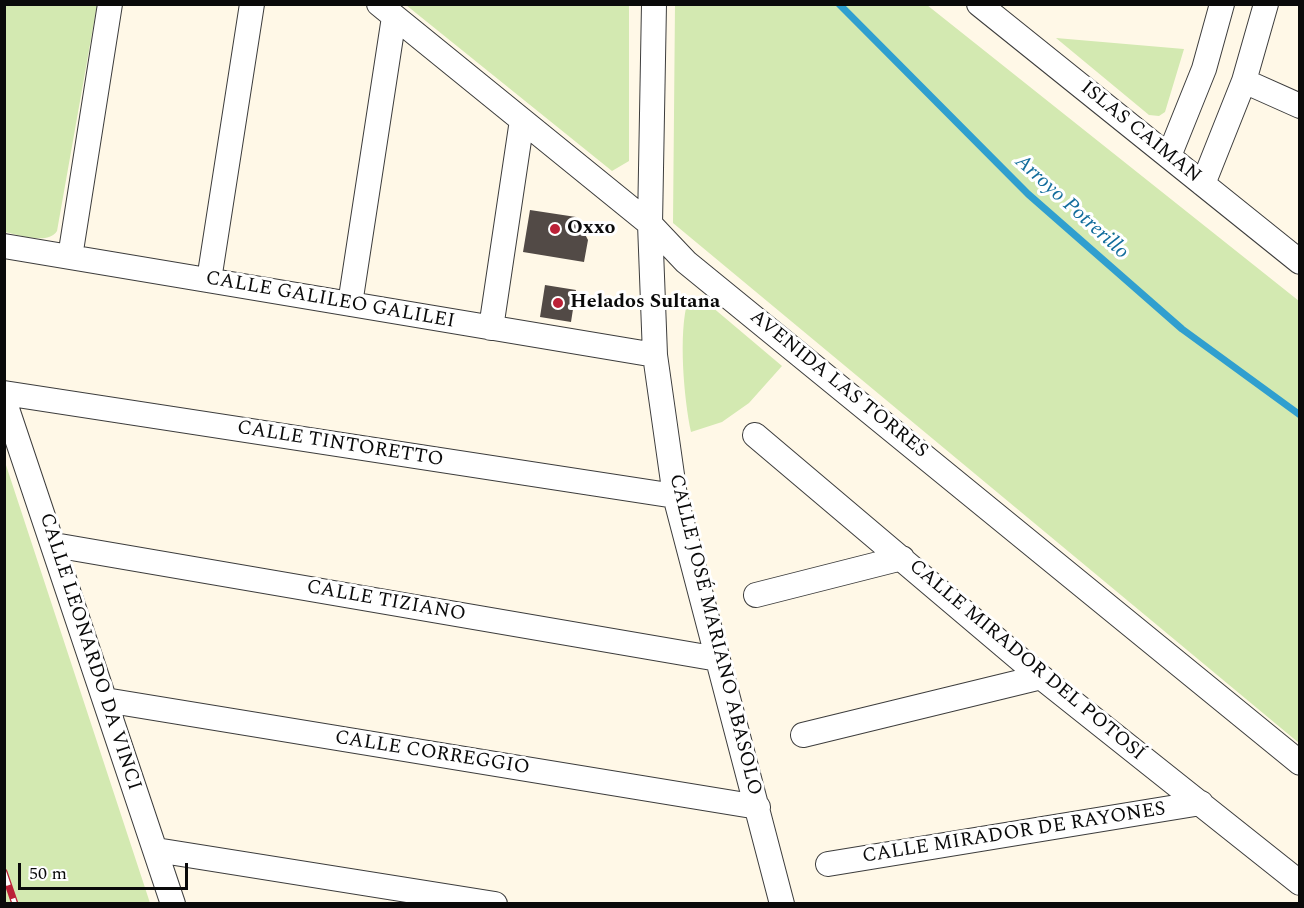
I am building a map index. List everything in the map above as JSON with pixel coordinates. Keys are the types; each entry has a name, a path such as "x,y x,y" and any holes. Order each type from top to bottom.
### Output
{"street":[{"path":"70,257 110,4"},
{"path":"209,280 252,4"},
{"name":"CALLE JOSÉ MARIANO ABASOLO","path":"654,4 650,224 655,355 675,496 782,903"},
{"name":"ISLAS CAIMAN","path":"979,4 1297,260"},
{"path":"1169,156 1204,69 1222,4"},
{"path":"1203,184 1244,81 1266,4"},
{"path":"350,304 387,11"},
{"name":"AVENIDA LAS TORRES","path":"387,11 650,224 686,262 1299,763"},
{"path":"1244,81 1299,106"},
{"path":"491,328 522,120"},
{"name":"CALLE GALILEO GALILEI","path":"4,246 655,355"},
{"name":"CALLE TINTORETTO","path":"4,393 675,496"},
{"name":"CALLE LEONARDO DA VINCI","path":"4,400 173,903"},
{"name":"CALLE MIRADOR DEL POTOSÍ","path":"755,435 1041,677 1299,883"},
{"name":"CALLE TIZIANO","path":"54,545 718,659"},
{"path":"756,595 902,558"},
{"path":"803,735 1041,677"},
{"name":"CALLE CORREGGIO","path":"105,700 758,807"},
{"name":"CALLE MIRADOR DE RAYONES","path":"828,864 1201,803"},
{"path":"156,850 495,903"}],"green space":[{"path":"4,5 97,5 57,231 47,237 33,238 5,232"},
{"path":"406,5 629,5 629,161 612,171"},
{"path":"675,5 927,5 1299,301 1299,743 673,223"},
{"path":"1056,38 1184,49 1165,112 1159,116 1149,115"},
{"path":"695,296 705,301 782,366 749,403 722,422 691,432 684,384 683,330 688,300"},
{"path":"4,459 150,903 5,903"}],"building":[{"name":"Oxxo","path":"530,210 576,217 588,240 584,262 523,252"},
{"name":"Helados Sultana","path":"545,285 576,290 571,322 540,317"}],"waterway":[{"name":"Arroyo Potrerillo","path":"839,4 1028,194 1182,329 1300,415"}],"railway":[{"path":"4,872 15,904"}],"place":[{"name":"Oxxo","path":"555,229"},
{"name":"Helados Sultana","path":"558,303"}]}
